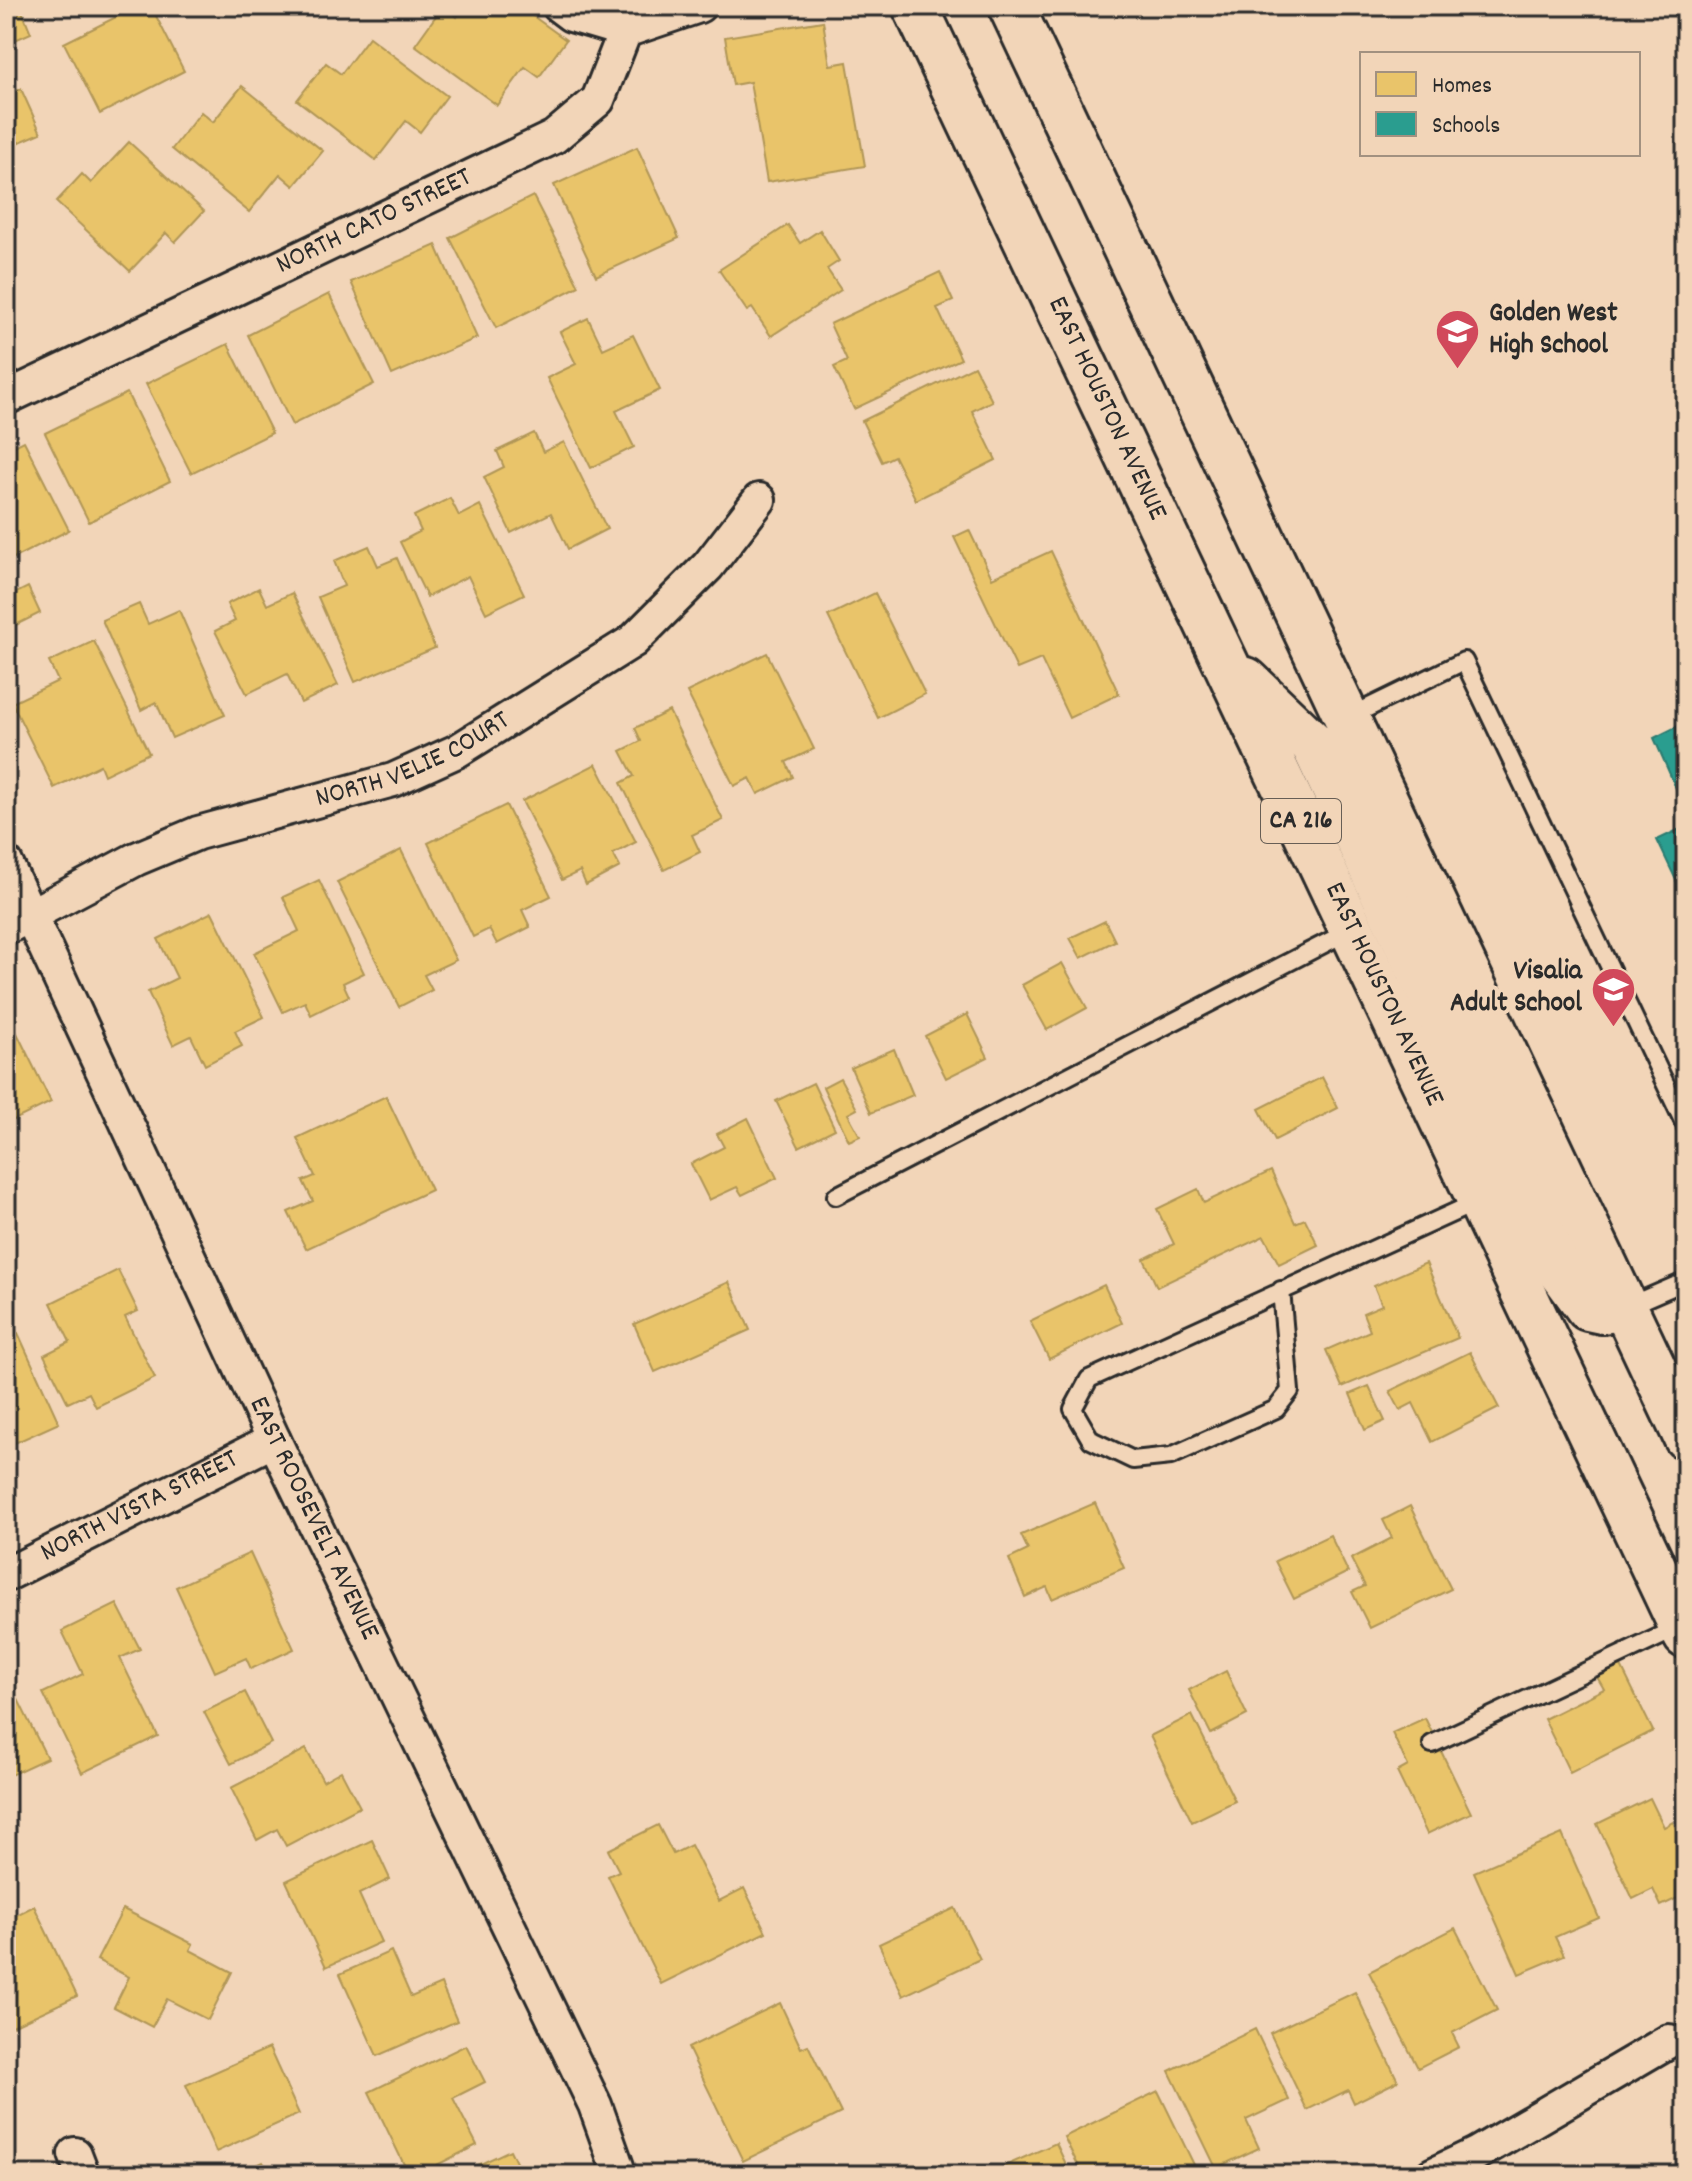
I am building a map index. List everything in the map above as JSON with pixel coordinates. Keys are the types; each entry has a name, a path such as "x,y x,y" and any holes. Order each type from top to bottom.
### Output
{"main road":[{"name":"EAST HOUSTON AVENUE","path":"915,6 1684,1631"},
{"name":"CA 216","path":"1011,6 1686,1437"},
{"path":"1226,661 1313,744 1558,1267 1588,1308 1602,1311 1624,1308"}],"street":[{"path":"559,6 571,15 625,31 699,6"},
{"name":"NORTH CATO STREET","path":"6,398 554,137 598,100 625,31"},
{"name":"NORTH VELIE COURT","path":"18,922 136,859 198,833 393,780 457,751 633,641 708,566 759,500"},
{"name":"EAST ROOSEVELT AVENUE","path":"6,863 18,922 274,1440 595,2105 620,2175"},
{"name":"NORTH VISTA STREET","path":"6,1575 274,1440"},
{"path":"1432,2175 1476,2154 1669,2041"}],"lane":[{"path":"1345,718 1464,661 1686,1127"},
{"path":"836,1196 1352,929"},
{"path":"1281,1290 1290,1391 1276,1409 1171,1456 1133,1460 1091,1440 1073,1409 1089,1379 1281,1290 1481,1201"},
{"path":"1624,1308 1686,1281"},
{"path":"1432,1744 1684,1631"}],"building: Homes":[{"path":"6,6 20,6 31,33 6,44"},
{"path":"138,6 151,6 184,71 100,114 64,43"},
{"path":"443,6 457,17 464,6 519,6 566,40 539,77 525,67 497,105 415,45"},
{"path":"823,21 830,65 847,62 865,166 767,182 750,82 733,85 725,37"},
{"path":"369,37 447,96 420,132 406,121 376,160 297,100 326,63 341,74"},
{"path":"242,86 323,151 294,186 280,174 249,212 172,149 201,112 213,122"},
{"path":"21,89 41,133 6,148 6,95"},
{"path":"129,142 204,211 175,242 166,233 130,271 56,202 82,174 91,183"},
{"path":"637,147 679,238 596,276 554,185"},
{"path":"533,196 579,286 496,328 450,238"},
{"path":"788,225 800,243 820,230 839,261 827,269 841,290 771,336 752,308 747,311 719,270"},
{"path":"436,245 477,338 392,375 351,282"},
{"path":"940,272 953,301 937,308 961,359 854,409 834,367 847,361 830,324"},
{"path":"329,294 374,384 292,425 248,335"},
{"path":"588,318 603,349 633,335 660,390 616,411 634,447 591,468 547,378 576,364 560,332"},
{"path":"228,344 272,433 191,473 146,384"},
{"path":"974,366 992,401 972,411 996,460 916,500 894,456 882,462 862,421"},
{"path":"127,393 170,481 89,522 45,433"},
{"path":"534,433 543,452 564,442 607,529 568,549 551,513 511,533 484,477 504,467 497,451"},
{"path":"24,441 69,530 6,562 6,450"},
{"path":"450,498 459,516 480,505 524,594 486,613 468,576 427,597 400,542 421,531 414,516"},
{"path":"969,530 992,578 1051,551 1119,694 1069,718 1041,659 1017,669 954,537"},
{"path":"369,546 378,566 397,558 435,648 355,682 318,597 344,586 334,561"},
{"path":"28,587 40,613 6,630 6,598"},
{"path":"259,588 267,605 292,593 338,685 301,703 287,674 247,694 215,631 235,621 227,604"},
{"path":"875,593 925,694 878,718 828,616"},
{"path":"139,604 148,624 179,610 225,715 172,738 156,702 141,710 102,620"},
{"path":"94,641 149,753 104,775 100,765 54,788 12,703 58,681 49,662"},
{"path":"767,653 814,749 786,762 793,777 758,794 750,778 734,786 687,692"},
{"path":"669,711 723,820 692,835 700,852 664,870 621,783 634,776 621,751 641,741 635,728"},
{"path":"596,764 636,842 613,854 620,867 586,885 580,871 562,880 522,801"},
{"path":"506,805 551,896 522,910 530,927 497,944 489,929 473,937 428,843"},
{"path":"401,850 456,960 424,975 432,990 399,1007 337,882"},
{"path":"319,880 364,973 343,983 349,996 311,1015 305,1002 283,1012 254,953 299,931 283,897"},
{"path":"212,912 264,1017 235,1031 242,1046 205,1065 191,1036 173,1045 148,992 177,978 158,939"},
{"path":"1105,921 1115,941 1081,958 1070,938"},
{"path":"1062,963 1087,1008 1047,1030 1022,985"},
{"path":"967,1014 988,1057 946,1078 925,1036"},
{"path":"16,1031 51,1102 6,1124 6,1036"},
{"path":"894,1049 913,1095 871,1113 851,1068"},
{"path":"1322,1077 1338,1108 1275,1140 1259,1109"},
{"path":"840,1078 857,1109 848,1114 860,1136 849,1141 823,1087"},
{"path":"813,1083 835,1129 799,1147 776,1101"},
{"path":"386,1096 431,1190 306,1249 288,1212 313,1201 303,1181 315,1176 297,1138"},
{"path":"748,1118 777,1178 742,1195 737,1187 709,1200 691,1164 724,1147 717,1134"},
{"path":"1271,1171 1295,1223 1305,1219 1318,1245 1279,1264 1264,1236 1157,1287 1144,1259 1174,1244 1157,1209 1198,1189 1204,1203"},
{"path":"1426,1263 1458,1338 1342,1387 1326,1350 1370,1331 1363,1313 1382,1305 1374,1286"},
{"path":"118,1270 138,1311 125,1317 155,1378 96,1407 89,1393 68,1403 44,1355 70,1342 51,1303"},
{"path":"729,1282 750,1330 655,1372 634,1324"},
{"path":"1104,1285 1122,1323 1049,1359 1030,1321"},
{"path":"18,1333 59,1423 6,1447 6,1338"},
{"path":"1470,1352 1499,1408 1432,1442 1413,1403 1400,1410 1390,1391"},
{"path":"1369,1386 1385,1421 1365,1430 1350,1394"},
{"path":"1095,1503 1124,1568 1052,1599 1047,1587 1025,1597 1009,1559 1028,1550 1021,1535"},
{"path":"1410,1506 1451,1589 1370,1628 1352,1592 1365,1586 1351,1559 1392,1538 1383,1520"},
{"path":"1330,1535 1348,1572 1294,1599 1275,1561"},
{"path":"250,1553 294,1649 251,1669 246,1658 215,1672 176,1587"},
{"path":"117,1604 140,1649 120,1658 158,1736 82,1773 43,1693 83,1674 62,1631"},
{"path":"1621,1666 1653,1731 1570,1773 1544,1719 1604,1689 1597,1677"},
{"path":"1226,1671 1247,1715 1211,1734 1189,1690"},
{"path":"6,1675 47,1758 6,1777"},
{"path":"245,1692 271,1743 231,1764 204,1712"},
{"path":"1192,1715 1235,1801 1192,1822 1150,1736"},
{"path":"1425,1718 1471,1813 1427,1834 1397,1772 1408,1766 1392,1733"},
{"path":"306,1749 323,1781 341,1771 360,1807 286,1846 277,1829 257,1840 231,1788"},
{"path":"1650,1798 1664,1827 1673,1822 1686,1849 1686,1894 1661,1906 1653,1889 1633,1899 1597,1824"},
{"path":"658,1825 673,1854 691,1845 719,1901 744,1888 766,1932 661,1984 608,1876 619,1871 608,1850"},
{"path":"1562,1834 1599,1918 1555,1937 1564,1955 1519,1974 1474,1872"},
{"path":"372,1840 390,1879 359,1894 381,1942 326,1967 286,1881"},
{"path":"34,1906 77,1996 6,2029 6,1920"},
{"path":"955,1908 980,1959 903,1996 879,1944"},
{"path":"123,1909 193,1944 190,1950 232,1972 208,2020 167,1999 152,2027 114,2007 129,1977 97,1960"},
{"path":"1455,1928 1497,2010 1452,2033 1459,2047 1418,2068 1369,1972"},
{"path":"391,1951 411,1997 441,1984 457,2021 377,2056 340,1974"},
{"path":"1355,1992 1398,2081 1354,2103 1348,2090 1307,2110 1270,2033"},
{"path":"780,2003 801,2048 808,2045 841,2113 743,2161 688,2048"},
{"path":"1255,2029 1289,2100 1246,2120 1259,2148 1216,2168 1169,2071"},
{"path":"466,2045 485,2082 453,2098 477,2145 417,2175 409,2175 369,2092"},
{"path":"269,2048 299,2114 216,2152 186,2085"},
{"path":"1158,2091 1199,2175 1083,2175 1064,2137"},
{"path":"1056,2143 1071,2175 985,2175"},
{"path":"510,2150 522,2175 457,2175"},
{"path":"263,2162 270,2175 236,2175"},
{"path":"1686,2163 1686,2175 1659,2175"}],"building: Schools":[{"path":"1686,722 1686,811 1654,738"},
{"path":"1686,826 1686,901 1657,840"}],"place":[{"name":"Golden West High School","path":"1458,370"},
{"name":"Visalia Adult School","path":"1613,1028"}]}
